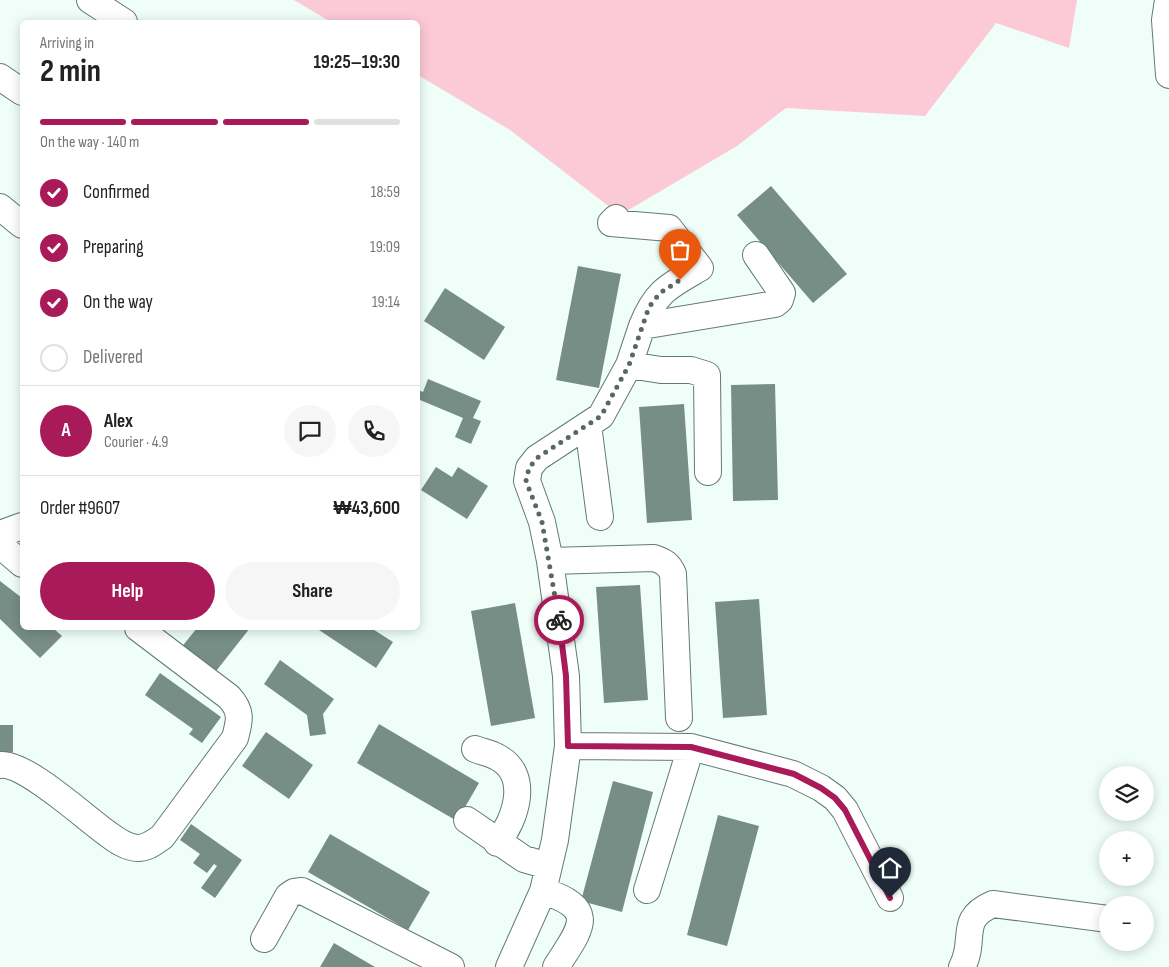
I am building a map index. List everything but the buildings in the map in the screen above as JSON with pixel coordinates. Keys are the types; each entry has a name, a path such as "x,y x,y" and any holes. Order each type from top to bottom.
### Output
{"street":[{"path":"90,0 121,20"},
{"path":"1168,0 1165,20 1169,75"},
{"path":"0,77 20,91"},
{"path":"0,207 20,223"},
{"path":"509,967 543,891 555,840 568,746 566,676 550,562 542,522 526,481 529,468 537,458 601,416 629,365 649,307 660,293 700,268 669,228 611,224 616,218"},
{"path":"642,326 775,304 780,300 782,293 756,255"},
{"path":"629,365 661,370 691,370 707,375 708,472"},
{"path":"588,425 600,517"},
{"path":"0,534 20,527"},
{"path":"0,545 20,562"},
{"path":"550,562 654,558 664,561 671,568 674,574 679,718"},
{"path":"0,764 8,764 37,778 83,816 121,843 138,848 151,846 162,836 235,738 241,719 238,707 229,697 141,630"},
{"path":"568,746 691,747 794,774 835,798 845,810 890,898"},
{"path":"647,890 691,747"},
{"path":"474,749 498,757 514,774 518,795 513,816 508,830 497,843"},
{"path":"467,820 497,843 524,859 548,866"},
{"path":"264,939 288,896 294,892 302,891 451,967"},
{"path":"543,891 560,896 572,904 579,914 581,926 556,967"},
{"path":"962,967 967,959 971,920 980,909 993,904 1099,918"}],"shaded area":[{"path":"294,0 1077,0 1069,48 996,23 925,116 786,108 737,146 620,215 510,130 420,76 420,20 328,20"}],"way so far":[{"path":"559,620 542,522 526,481 529,468 537,458 601,416 610,403 629,365 649,307 660,293 680,280"}],"route":[{"path":"559,620 566,676 568,746 691,747 794,774 821,788 835,798 845,810 890,898"}]}
